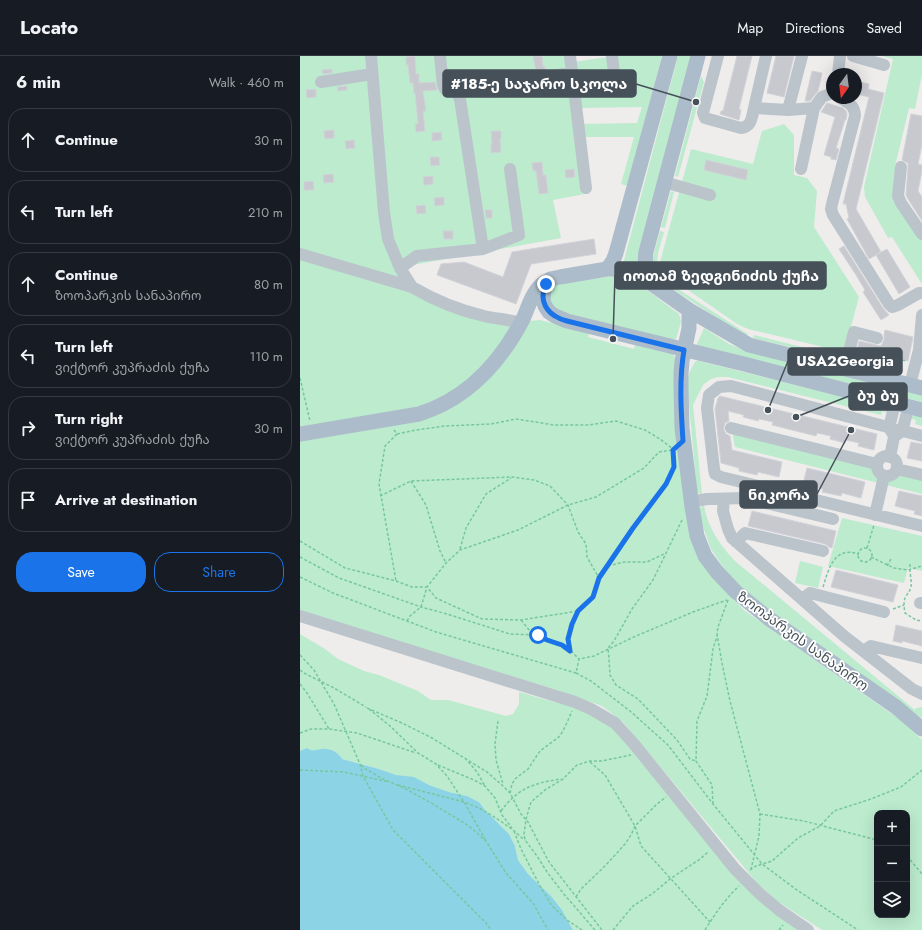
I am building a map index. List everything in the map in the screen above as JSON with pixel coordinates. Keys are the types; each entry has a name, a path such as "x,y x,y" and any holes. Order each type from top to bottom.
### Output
{"main road":[{"path":"607,269 613,261 616,253 670,56"},
{"path":"652,284 646,269 645,257 697,59"},
{"path":"306,433 419,414 433,410 453,399 489,368 508,344 522,320 533,295 540,286 550,279 607,269 629,272 642,277 689,310 749,345 916,386"},
{"path":"550,279 544,289 543,300 549,312 567,321"},
{"name":"ზოოპარკის სანაპირო","path":"689,310 689,328 682,361 682,428 691,502 697,536 705,556 732,596 768,618 896,707 921,727"},
{"path":"522,320 529,316 567,321 909,406"}],"street":[{"path":"371,56 384,212 388,239 400,268 412,287"},
{"path":"440,56 443,85 445,89 457,93 460,98 483,249"},
{"path":"570,56 586,188"},
{"path":"612,56 614,72"},
{"path":"697,59 717,62 702,114 705,118 745,128 750,124 766,56"},
{"path":"788,110 802,56"},
{"path":"839,68 840,56"},
{"path":"853,56 884,65"},
{"path":"321,82 372,74"},
{"path":"457,93 460,91 564,74"},
{"path":"801,169 814,108 822,97 826,95"},
{"path":"848,104 854,108 855,116 832,204 831,209 833,215 888,304 892,306 898,305 919,293 922,293"},
{"path":"754,108 788,110 814,108"},
{"path":"901,167 898,196 901,203 922,234"},
{"path":"400,268 418,256 483,249 519,235 510,169"},
{"path":"664,182 710,195"},
{"path":"300,254 412,287 446,304 468,312 510,320 522,320"},
{"path":"916,386 915,363 920,350 922,315"},
{"path":"844,368 854,332 876,338"},
{"path":"922,436 895,432 731,386 719,387 709,395 708,408 715,474 720,477 875,520 922,526"},
{"path":"890,456 895,432 909,406"},
{"path":"732,428 877,464"},
{"path":"890,456 895,460 897,469 896,472 891,476 881,475 877,470 878,461 883,457 890,456"},
{"path":"897,469 922,475"},
{"path":"875,520 884,476"},
{"path":"691,502 707,499 746,498 833,519"},
{"path":"724,499 723,512 728,529 732,538 736,542 844,636 912,689 922,694"},
{"path":"736,542 745,533 823,551"},
{"path":"802,599 810,593 884,612"},
{"path":"300,616 576,702 615,722 745,880 778,910 808,930"},
{"path":"864,651 871,646 922,658"}],"path":[{"path":"878,354 915,363"},
{"path":"300,378 306,433"},
{"path":"389,419 397,434"},
{"path":"396,581 379,484 386,446 397,434 445,426 491,424 516,419 554,425 588,425 616,421 645,430 660,439 673,450 674,467 666,484 633,528 599,578 593,597 578,611 572,624 568,639 570,651"},
{"path":"407,621 410,616 421,607 427,587 446,563 460,550 518,530 568,505 596,497 644,468 659,452 673,450"},
{"path":"380,496 411,481 512,477 534,480 550,486 568,505 578,532 586,544 587,557 599,578"},
{"path":"460,550 466,528 486,494 512,477"},
{"path":"411,481 426,505 440,551 446,563"},
{"path":"683,517 653,580 632,609 614,641 608,648 610,675 616,685 638,699 677,740 690,759 696,761"},
{"path":"867,549 875,520"},
{"path":"300,541 345,568 396,581 412,587 427,587"},
{"path":"862,549 867,549 872,553 868,561 864,562 860,560 859,554 862,549"},
{"path":"820,596 830,567 835,558 844,552 859,554"},
{"path":"607,566 624,562 647,562 666,553"},
{"path":"300,557 339,578 421,607 510,634 538,635"},
{"path":"871,557 887,566 894,568 909,570 922,566"},
{"path":"887,566 891,559"},
{"path":"910,564 909,570 911,586 906,595 904,605 905,612 916,620 922,621"},
{"path":"300,577 333,594 436,632 576,673 591,681 625,707 668,746 762,864 797,890 858,930"},
{"path":"427,587 436,598 482,619 521,620 578,611"},
{"path":"705,930 730,894 745,880 751,868 759,836 760,814 730,701 718,634 718,626 732,596"},
{"path":"579,659 594,656 608,648 732,596"},
{"path":"521,620 530,631 547,640 562,645 579,659"},
{"path":"713,804 712,785 696,761 697,721 707,696 713,649 718,634"},
{"path":"300,655 314,670 334,704 360,764 363,776 393,830 487,924 491,930"},
{"path":"576,673 579,659"},
{"path":"300,670 367,708 390,726 418,753 436,764 485,786"},
{"path":"300,684 329,729"},
{"path":"510,793 515,779 528,769 540,751 560,736 576,702"},
{"path":"367,708 432,738 487,772 504,786 528,822 549,862 602,930"},
{"path":"498,721 495,744 496,760 504,786"},
{"path":"300,733 311,729 329,729 364,735 418,753"},
{"path":"525,840 524,834 526,819 531,802 545,790 563,779 577,764 590,761 602,761 642,753"},
{"path":"464,757 477,772 485,786 495,798 502,815 514,830 525,840 563,893 596,930"},
{"path":"590,761 605,775 635,826 641,846 710,922"},
{"path":"360,764 381,778 433,804 469,826 486,841"},
{"path":"436,764 447,776 464,802 506,873 533,903 548,930"},
{"path":"300,770 344,772 473,805 514,830 521,849 536,880 552,906 567,920 582,930"},
{"path":"751,868 772,861 798,838 820,826 834,811 900,788 922,770"},
{"path":"501,811 513,798 531,785 563,779"},
{"path":"576,898 581,889 625,844 635,826 672,791"},
{"path":"760,814 804,821 874,839"},
{"path":"613,930 633,906 700,859 716,845"},
{"path":"910,860 922,874"}],"green space":[{"path":"300,56 365,56 380,206 401,279 300,250"},
{"path":"374,56 572,56 573,62 608,56 662,56 628,186 621,184 634,137 583,137 590,193 553,200 561,238 402,267 391,239","holes":["642,107 637,123 580,124 580,108"]},
{"path":"678,56 694,56 640,269 623,264"},
{"path":"882,56 922,56 922,74 915,109 909,108 895,166 898,204 922,241 922,284 892,237 888,238 865,197 864,187 893,59"},
{"path":"701,76 704,82 678,177 675,176"},
{"path":"784,124 794,135 794,175 807,178 817,191 814,227 859,297 844,352 748,329 737,324 668,276 660,262 691,149 753,164 762,131"},
{"path":"671,191 674,192 665,228 661,227"},
{"path":"660,231 664,232 658,253 657,264 664,280 748,334 747,336 743,335 662,282 652,261"},
{"path":"300,256 514,323 509,334 474,378 431,405 300,429"},
{"path":"613,276 632,279 679,314 681,322 676,339 664,339 565,313 550,306 547,292 552,285"},
{"path":"540,320 589,333 588,337 634,349 635,345 673,354 675,358 675,392 683,493 693,545 726,592 745,611 906,724 922,740 922,930 822,930 777,901 758,884 623,722 602,706 557,690 300,612 300,437 445,409 530,321"},
{"path":"704,328 729,344 744,350 922,395 922,402 696,346"},
{"path":"754,335 842,357 842,360 753,338"},
{"path":"696,361 886,408 889,410 889,413 882,411 881,415 728,377 711,379 703,385 693,405 702,494 700,494 697,491 687,382 690,371"},
{"path":"915,415 922,416 922,426 915,424 916,420 909,418"},
{"path":"732,431 873,466 878,477 888,480 893,479 899,472 922,478 922,494 735,447"},
{"path":"704,505 711,528 724,549 735,561 915,710 916,708 922,707 922,718 753,599 731,579 711,549 699,516 699,509"},
{"path":"842,518 922,536 922,571 908,568 904,583 828,566"},
{"path":"800,561 823,567 818,588 795,583"},
{"path":"300,634 325,649 338,659 364,671 379,675 418,691 431,700 448,700 506,716 513,714 519,704 519,692 581,708 614,728 739,881 800,930 573,930 562,910 551,896 528,874 518,860 515,846 509,834 479,802 467,796 449,792 414,778 396,775 342,759 337,753 331,750 326,749 314,751 307,748 300,751"}],"water":[{"path":"307,748 312,750 331,750 337,753 342,759 396,775 414,777 429,785 467,796 479,802 509,834 515,846 518,860 528,874 551,896 562,910 573,930 300,930 300,751"}],"building":[{"path":"415,56 416,74 419,74 419,83 435,82 437,90 423,91 426,111 423,111 425,131 416,132 415,124 418,123 415,93 414,94 413,83 410,83 408,65 406,65 406,57"},
{"path":"533,56 542,56 545,70 536,71"},
{"path":"737,56 752,56 739,109 741,110 739,120 720,114 721,111 723,111"},
{"path":"776,56 794,56 784,97 767,93"},
{"path":"332,69 332,73 323,74 322,70"},
{"path":"812,71 822,73 818,91 810,101 805,101"},
{"path":"862,82 869,84 868,89 884,93 856,209 881,252 869,259 847,219 849,218 846,204 843,204 869,97 862,95"},
{"path":"347,86 347,90 338,91 337,87"},
{"path":"316,89 316,97 307,98 306,90"},
{"path":"496,93 497,97 487,98 487,94"},
{"path":"826,104 830,104 843,108 847,114 836,148 839,149 836,160 824,155 835,117 821,112"},
{"path":"911,114 922,116 922,144 918,164 922,165 922,171 918,191 922,197 922,221 906,195 908,163 902,160"},
{"path":"334,130 334,138 325,139 324,131"},
{"path":"491,131 501,131 501,152 491,153"},
{"path":"441,132 442,140 432,141 432,133"},
{"path":"354,140 355,148 346,149 345,141"},
{"path":"430,157 439,157 440,165 431,166"},
{"path":"706,160 748,170 746,180 704,170"},
{"path":"542,162 543,175 546,175 548,193 539,194 536,171 533,171 532,163"},
{"path":"574,169 575,177 566,178 565,170"},
{"path":"333,174 334,182 324,183 323,175"},
{"path":"433,176 433,184 424,185 423,177"},
{"path":"313,181 314,190 304,190 304,182"},
{"path":"444,197 444,205 435,206 434,198"},
{"path":"425,205 426,213 417,214 416,206"},
{"path":"485,210 492,210 492,218 486,218"},
{"path":"443,231 453,231 453,239 444,239"},
{"path":"594,239 596,254 531,264 516,304 437,275 441,264 464,262 503,277 512,252"},
{"path":"844,246 883,308 889,315 881,320 863,292 865,290 839,249"},
{"path":"887,249 910,287 899,294 876,255"},
{"path":"885,330 913,337 908,361 877,351 876,354 857,350 859,341 881,346 884,340"},
{"path":"720,396 877,434 874,450 858,446 859,443 846,440 845,443 830,439 831,436 817,433 816,436 772,425 773,422 759,419 758,421 743,417 744,415 728,411 729,421 725,423 724,430 726,434 730,436 732,450 782,462 779,477 758,472 757,475 739,471 739,468 721,463 715,409"},
{"path":"911,442 922,444 922,461 907,458"},
{"path":"807,468 865,482 861,498 842,493 841,496 822,492 823,489 803,484"},
{"path":"899,491 922,496 922,516 914,514 915,511 895,506"},
{"path":"752,511 836,531 832,548 825,544 748,526"},
{"path":"836,570 898,585 893,602 831,587"},
{"path":"896,625 922,631 922,646 902,641 902,643 893,641"}],"place":[{"name":"#185-ე საჯარო სკოლა","path":"696,102"},
{"name":"იოთამ ზედგინიძის ქუჩა","path":"613,339"},
{"name":"USA2Georgia","path":"768,410"},
{"name":"ბუ ბუ","path":"796,417"},
{"name":"ნიკორა","path":"851,430"}],"route":[{"path":"538,635 562,645 570,651 568,639 572,624 578,611 593,597 599,578 633,528 666,484 674,467 673,450 683,441 681,386 684,350 567,321 555,316 549,312 543,300 546,284"}]}
